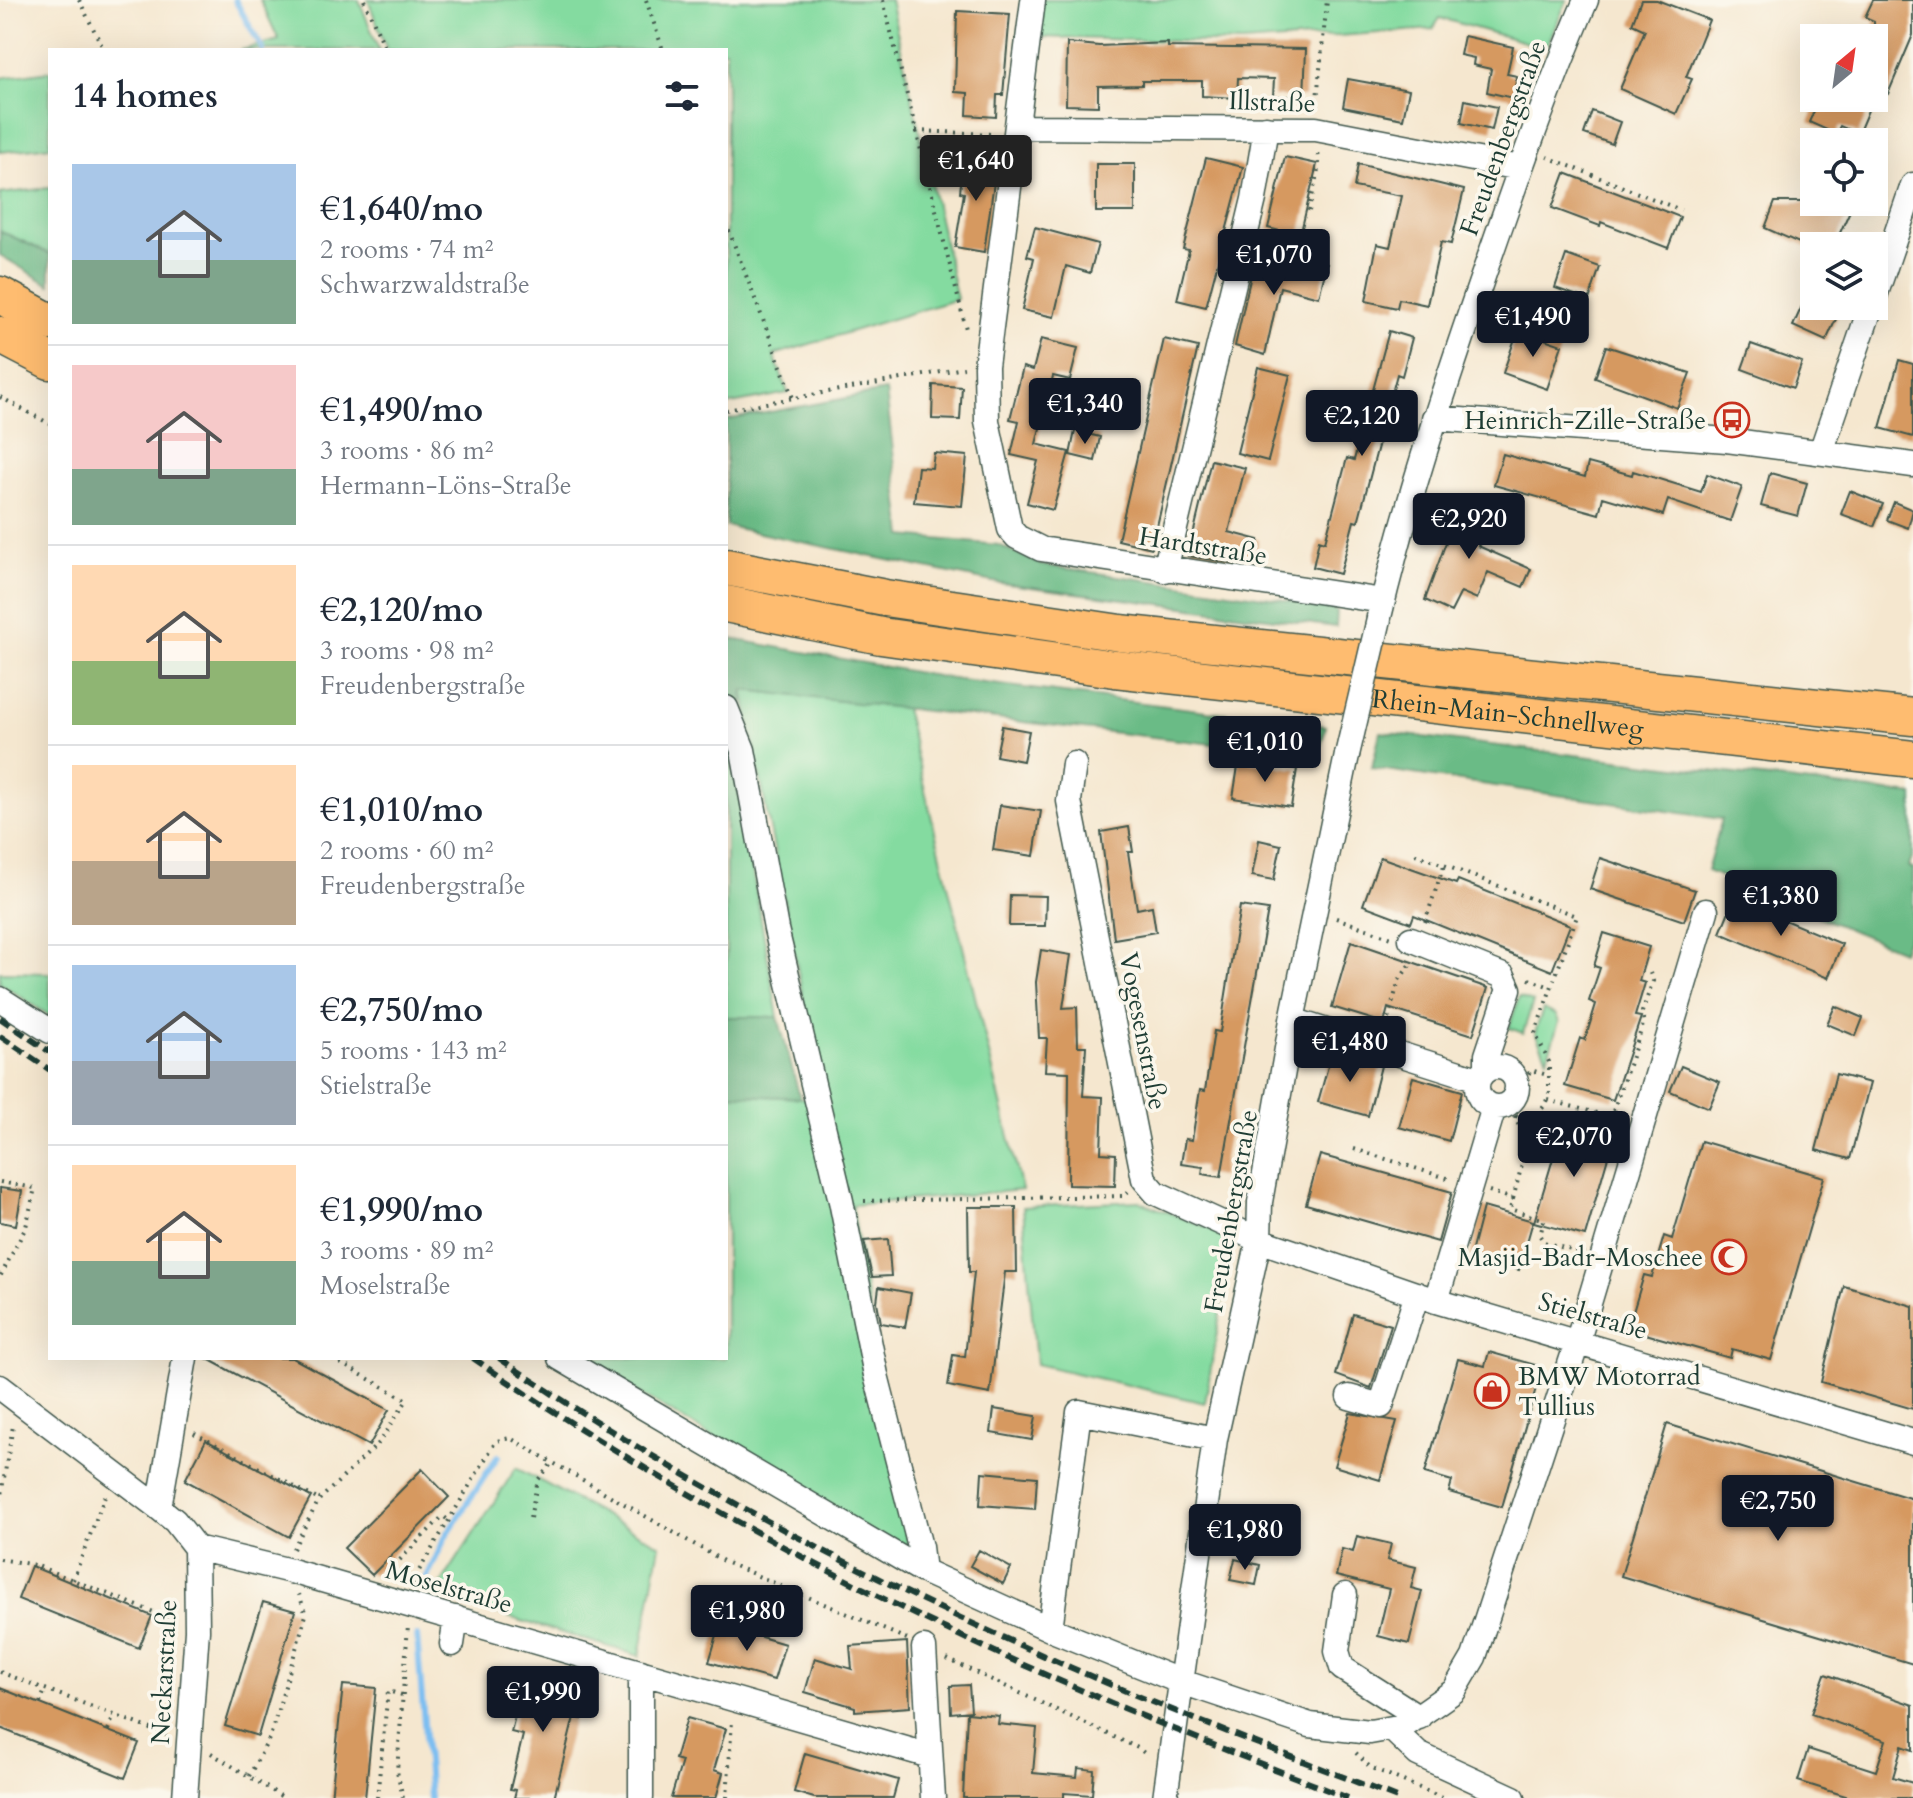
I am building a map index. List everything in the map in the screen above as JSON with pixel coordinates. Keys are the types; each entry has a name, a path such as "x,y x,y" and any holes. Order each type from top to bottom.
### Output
{"highway":[{"path":"0,295 48,321"},
{"path":"0,335 48,360"},
{"name":"Rhein-Main-Schnellweg","path":"728,567 885,598 1120,633 1913,717"},
{"name":"Rhein-Main-Schnellweg","path":"728,604 881,636 1101,667 1913,759"}],"street":[{"name":"Freudenbergstraße","path":"1165,1798 1215,1439 1259,1240 1260,1202 1292,1020 1347,755 1401,524 1523,158 1586,0"},
{"path":"986,366 1019,131 1033,1"},
{"path":"1165,570 1254,199 1266,128"},
{"name":"Illstraße","path":"1019,131 1316,129 1523,158"},
{"path":"1888,266 1907,222 1913,185"},
{"path":"1821,452 1866,320"},
{"name":"Hardtstraße","path":"986,366 987,421 997,481 1005,516 1017,537 1041,549 1381,610"},
{"path":"1434,418 1727,440 1913,465"},
{"path":"728,713 743,750 776,929 841,1201 876,1375 920,1547 923,1571"},
{"name":"Vogesenstraße","path":"1074,764 1069,801 1144,1179"},
{"path":"563,1360 923,1571 1050,1629 1179,1681 1335,1731 1393,1730 1419,1717 1454,1691 1474,1657 1578,1340 1591,1250 1706,911"},
{"path":"1415,947 1503,976 1509,989 1487,1055 1479,1097 1504,1111"},
{"path":"0,999 48,1030"},
{"path":"1292,1020 1380,1048 1483,1074 1504,1068 1525,1079 1504,1111 1479,1188 1427,1297 1381,1406 1349,1397"},
{"path":"1144,1179 1166,1199 1222,1220 1259,1240"},
{"name":"Stielstraße","path":"1259,1240 1427,1297 1913,1442"},
{"path":"159,1508 185,1360"},
{"path":"8,1393 175,1521 196,1548"},
{"path":"1050,1629 1079,1412 1215,1439"},
{"name":"Moselstraße","path":"196,1548 287,1570 930,1756"},
{"name":"Neckarstraße","path":"185,1798 197,1630 196,1548"},
{"path":"1345,1595 1337,1651 1342,1668 1419,1717"},
{"path":"452,1644 456,1618"},
{"path":"924,1648 933,1798"},
{"path":"641,1672 641,1798"},
{"path":"1393,1730 1418,1754 1513,1798"}],"path":[{"path":"79,0 103,48"},
{"path":"364,0 385,48"},
{"path":"646,0 662,48"},
{"path":"728,410 986,366 970,344 883,0"},
{"path":"1317,94 1327,0"},
{"path":"1309,211 1319,165 1316,129"},
{"path":"916,131 1019,131"},
{"path":"1523,158 1681,210"},
{"path":"728,228 793,398"},
{"path":"0,397 48,423"},
{"path":"1380,1048 1444,865"},
{"path":"1617,1140 1611,1117 1644,1022 1642,1012 1653,981 1650,973"},
{"path":"1525,1079 1531,1070 1547,1076"},
{"path":"1548,1100 1611,1117"},
{"path":"1504,1111 1533,1122"},
{"path":"1354,1149 1513,1199 1510,1209 1544,1220 1540,1236 1544,1242 1591,1250"},
{"path":"841,1201 1124,1196 1144,1179"},
{"path":"0,1182 35,1188 26,1227 0,1277"},
{"path":"249,1776 270,1737 306,1615 287,1570 319,1500 380,1442 407,1400 335,1360"},
{"path":"0,1501 8,1393"},
{"path":"175,1423 319,1500"},
{"path":"510,1438 725,1562 880,1625 1138,1748 1168,1773"},
{"path":"530,1518 538,1480 552,1463"},
{"path":"73,1580 113,1473"},
{"path":"367,1593 443,1516 448,1520"},
{"path":"0,1559 35,1565 197,1630"},
{"path":"0,1672 189,1743 284,1798"},
{"path":"40,1703 45,1690"},
{"path":"377,1798 388,1691 403,1695"},
{"path":"727,1798 733,1699"},
{"path":"108,1730 114,1716"},
{"path":"1335,1731 1370,1767 1443,1798"}],"green space":[{"path":"260,0 359,0 378,48 249,48 279,40"},
{"path":"368,0 890,0 957,299 774,355 788,393 728,405 728,48 386,48"},
{"path":"1040,0 1567,0 1546,48 1440,18 1433,29 1242,43 1038,37"},
{"path":"48,71 48,146 0,152 0,78"},
{"path":"48,188 48,253 0,231 0,194"},
{"path":"0,231 48,253 48,284 0,255"},
{"path":"886,391 903,536 999,545 1041,565 1327,606 1337,611 1336,627 993,582 728,526 728,420"},
{"path":"728,638 953,679 1326,726 1318,756 744,690 735,771 728,766"},
{"path":"743,690 905,708 1022,1190 852,1205 910,1555 584,1360 728,1360 728,1094 823,1099"},
{"path":"1380,732 1913,795 1913,855 1909,867 1913,869 1913,925 1902,951 1707,871 1722,819 1372,768"},
{"path":"728,766 735,771 778,1017 728,1017"},
{"path":"0,972 48,973 48,1015 0,983"},
{"path":"1519,997 1533,1002 1523,1033 1509,1028"},
{"path":"1543,1009 1556,1015 1559,1022 1547,1058 1535,1033"},
{"path":"728,1017 778,1017 800,1098 728,1094"},
{"path":"1138,1201 1233,1237 1205,1403 1036,1364 1023,1207"},
{"path":"516,1468 660,1545 640,1656 434,1595"}],"building":[{"path":"1641,0 1657,0 1709,20 1686,77 1692,79 1676,114 1620,89 1645,30 1632,24"},
{"path":"1873,0 1913,0 1913,35 1888,94 1888,24 1874,24 1865,17"},
{"path":"957,11 1010,14 1003,95 997,95 996,117 967,115 968,93 955,92"},
{"path":"1464,36 1513,47 1507,74 1517,76 1513,98 1487,92 1491,69 1473,65 1474,58 1460,55"},
{"path":"1067,43 1099,46 1168,43 1168,47 1306,49 1304,97 1273,96 1274,79 1238,78 1237,98 1202,96 1202,81 1142,81 1142,85 1098,86 1098,106 1066,105"},
{"path":"1348,79 1409,90 1403,119 1343,107"},
{"path":"1465,100 1497,107 1492,130 1461,123"},
{"path":"1592,111 1620,122 1612,144 1584,134"},
{"path":"1814,112 1867,112 1861,128 1822,128 1809,122"},
{"path":"964,157 997,161 984,252 955,247 964,193 960,192"},
{"path":"1285,157 1317,164 1300,236 1268,228"},
{"path":"1206,158 1243,167 1206,307 1177,300 1189,250 1183,249"},
{"path":"1096,164 1135,164 1135,212 1096,212"},
{"path":"1358,164 1464,190 1451,244 1441,242 1427,305 1399,299 1397,308 1366,301 1377,244 1390,247 1402,196 1354,187"},
{"path":"1565,173 1680,217 1668,248 1601,222 1600,226 1552,208"},
{"path":"1775,202 1800,202 1800,216 1848,216 1840,232 1800,232 1800,243 1765,228"},
{"path":"1035,227 1098,244 1090,273 1066,266 1054,317 1022,310 1034,258 1027,256"},
{"path":"1288,255 1327,264 1319,297 1280,287 1265,355 1235,346 1254,262 1284,269"},
{"path":"1566,255 1600,267 1589,300 1555,288"},
{"path":"1800,310 1800,320 1836,320 1826,341 1793,326"},
{"path":"1518,330 1562,345 1547,389 1503,373"},
{"path":"1389,331 1412,338 1402,376 1397,374 1358,522 1354,521 1340,574 1313,567 1319,540 1325,542 1347,458 1354,460"},
{"path":"1041,339 1078,348 1070,380 1053,376 1036,444 1069,452 1053,510 1027,503 1038,461 1011,455 1019,421 1010,419 1023,367 1033,370"},
{"path":"1164,339 1198,347 1152,548 1118,540"},
{"path":"1751,344 1802,362 1793,388 1742,369"},
{"path":"1606,346 1690,373 1677,408 1595,378"},
{"path":"1899,360 1913,364 1913,437 1880,428"},
{"path":"1258,367 1290,375 1268,461 1237,453"},
{"path":"933,385 962,387 960,420 932,419"},
{"path":"1075,431 1100,437 1095,461 1070,455"},
{"path":"934,453 967,456 962,506 914,502 918,467 932,468"},
{"path":"1503,454 1585,477 1588,463 1632,475 1633,471 1701,492 1707,474 1742,487 1730,521 1668,500 1663,515 1603,497 1599,514 1494,485"},
{"path":"1211,460 1245,468 1229,532 1259,540 1252,566 1188,556"},
{"path":"1770,473 1807,483 1798,516 1761,506"},
{"path":"1850,491 1883,504 1874,526 1841,514"},
{"path":"1461,501 1492,515 1478,546 1531,569 1523,587 1488,572 1477,599 1461,592 1451,612 1425,600"},
{"path":"1894,502 1913,510 1908,528 1887,520"},
{"path":"1002,726 1029,731 1023,761 996,756"},
{"path":"1239,760 1297,769 1291,807 1233,798"},
{"path":"1000,805 1041,811 1034,856 993,850"},
{"path":"1129,827 1133,852 1128,852 1137,909 1152,906 1156,932 1114,939 1101,832"},
{"path":"1259,840 1281,845 1274,880 1252,876"},
{"path":"1380,857 1456,884 1458,880 1570,925 1552,971 1414,915 1411,923 1363,905"},
{"path":"1600,858 1695,890 1684,921 1590,889"},
{"path":"1010,895 1046,896 1045,926 1009,926"},
{"path":"1734,899 1842,944 1828,978 1720,933"},
{"path":"1240,906 1268,910 1221,1177 1202,1174 1203,1167 1181,1164 1185,1139 1192,1140 1200,1090 1205,1091 1214,1031 1220,1032"},
{"path":"1604,933 1649,947 1639,981 1645,983 1635,1016 1641,1017 1613,1100 1565,1086 1580,1038 1585,1040 1596,1004 1589,1001 1600,968 1594,966"},
{"path":"1351,941 1488,988 1473,1035 1388,1008 1384,1023 1332,1007"},
{"path":"1041,950 1071,955 1063,1008 1077,1007 1078,1046 1086,1046 1083,1096 1103,1097 1101,1153 1116,1154 1115,1186 1068,1185 1069,1072 1045,1071 1047,1038 1039,1038 1036,982"},
{"path":"1835,1006 1863,1018 1856,1036 1827,1024"},
{"path":"1332,1052 1381,1066 1368,1116 1318,1102"},
{"path":"1681,1066 1720,1082 1709,1108 1670,1091"},
{"path":"1836,1074 1870,1083 1850,1159 1816,1150"},
{"path":"1413,1077 1462,1091 1449,1141 1399,1127"},
{"path":"1564,1122 1614,1136 1585,1236 1534,1222"},
{"name":"Masjid-Badr-Moschee","path":"1701,1141 1824,1177 1771,1360 1732,1349 1730,1358 1628,1329 1644,1275 1652,1277 1664,1236 1672,1239"},
{"path":"1320,1155 1452,1192 1438,1242 1306,1204"},
{"path":"0,1188 22,1191 16,1225 0,1222"},
{"path":"968,1207 1016,1207 1017,1272 1005,1272 990,1394 948,1386 953,1355 965,1357 974,1272 969,1272"},
{"path":"1483,1207 1533,1221 1519,1270 1470,1257"},
{"path":"888,1239 891,1276 872,1277 864,1241"},
{"path":"1844,1286 1913,1306 1913,1409 1821,1382"},
{"path":"879,1287 911,1293 905,1327 881,1323 877,1302"},
{"path":"1353,1314 1391,1325 1371,1388 1336,1375"},
{"path":"1489,1352 1542,1367 1502,1507 1449,1492 1452,1481 1425,1473 1458,1359 1485,1366"},
{"path":"210,1360 297,1360 389,1410 369,1446"},
{"path":"994,1409 1036,1416 1032,1440 991,1433"},
{"path":"1350,1413 1397,1421 1380,1480 1334,1466"},
{"path":"1667,1424 1913,1499 1913,1664 1621,1576"},
{"path":"206,1440 311,1497 289,1537 185,1480"},
{"path":"422,1469 449,1497 372,1575 344,1548"},
{"path":"982,1472 1037,1477 1035,1509 980,1505"},
{"path":"1357,1536 1391,1544 1387,1560 1416,1567 1411,1588 1422,1591 1409,1644 1378,1636 1389,1589 1336,1576 1342,1549 1353,1552"},
{"path":"979,1550 1011,1568 1003,1584 970,1566"},
{"path":"1235,1559 1260,1565 1256,1585 1230,1580"},
{"path":"31,1566 152,1616 139,1648 18,1599"},
{"path":"263,1602 295,1611 258,1736 225,1726"},
{"path":"720,1625 785,1644 774,1680 709,1662"},
{"path":"907,1642 910,1707 855,1711 855,1707 805,1692 815,1658 852,1669 850,1646"},
{"path":"518,1674 588,1691 582,1719 574,1717 554,1798 514,1798 516,1790 510,1789 523,1735 511,1732 520,1696 513,1694"},
{"path":"1825,1674 1913,1705 1913,1750 1902,1746 1893,1777 1913,1783 1913,1798 1852,1798 1798,1781 1808,1749 1876,1771 1886,1740 1811,1714"},
{"path":"343,1685 376,1688 365,1798 331,1798"},
{"path":"969,1685 971,1711 951,1713 950,1686"},
{"path":"0,1688 139,1743 125,1778 0,1728"},
{"path":"967,1713 999,1716 998,1724 1037,1728 1033,1773 1077,1777 1078,1768 1094,1770 1092,1795 1064,1793 1064,1798 963,1798"},
{"path":"687,1718 726,1729 714,1770 723,1773 716,1798 671,1798 682,1761 675,1759"},
{"path":"805,1753 898,1780 893,1798 814,1798 794,1792"}],"waterway":[{"path":"235,0 262,48"},
{"path":"422,1588 446,1536 498,1456"},
{"path":"417,1636 430,1798"}],"railway":[{"path":"0,1018 48,1051"},
{"path":"0,1036 48,1069"},
{"path":"476,1360 667,1481 868,1591 1091,1694 1348,1798"},
{"path":"502,1360 712,1490 935,1606 1088,1675 1397,1798"}],"place":[{"name":"Heinrich-Zille-Straße","path":"1732,420"},
{"name":"Masjid-Badr-Moschee","path":"1729,1257"},
{"name":"BMW Motorrad Tullius","path":"1492,1391"}]}
